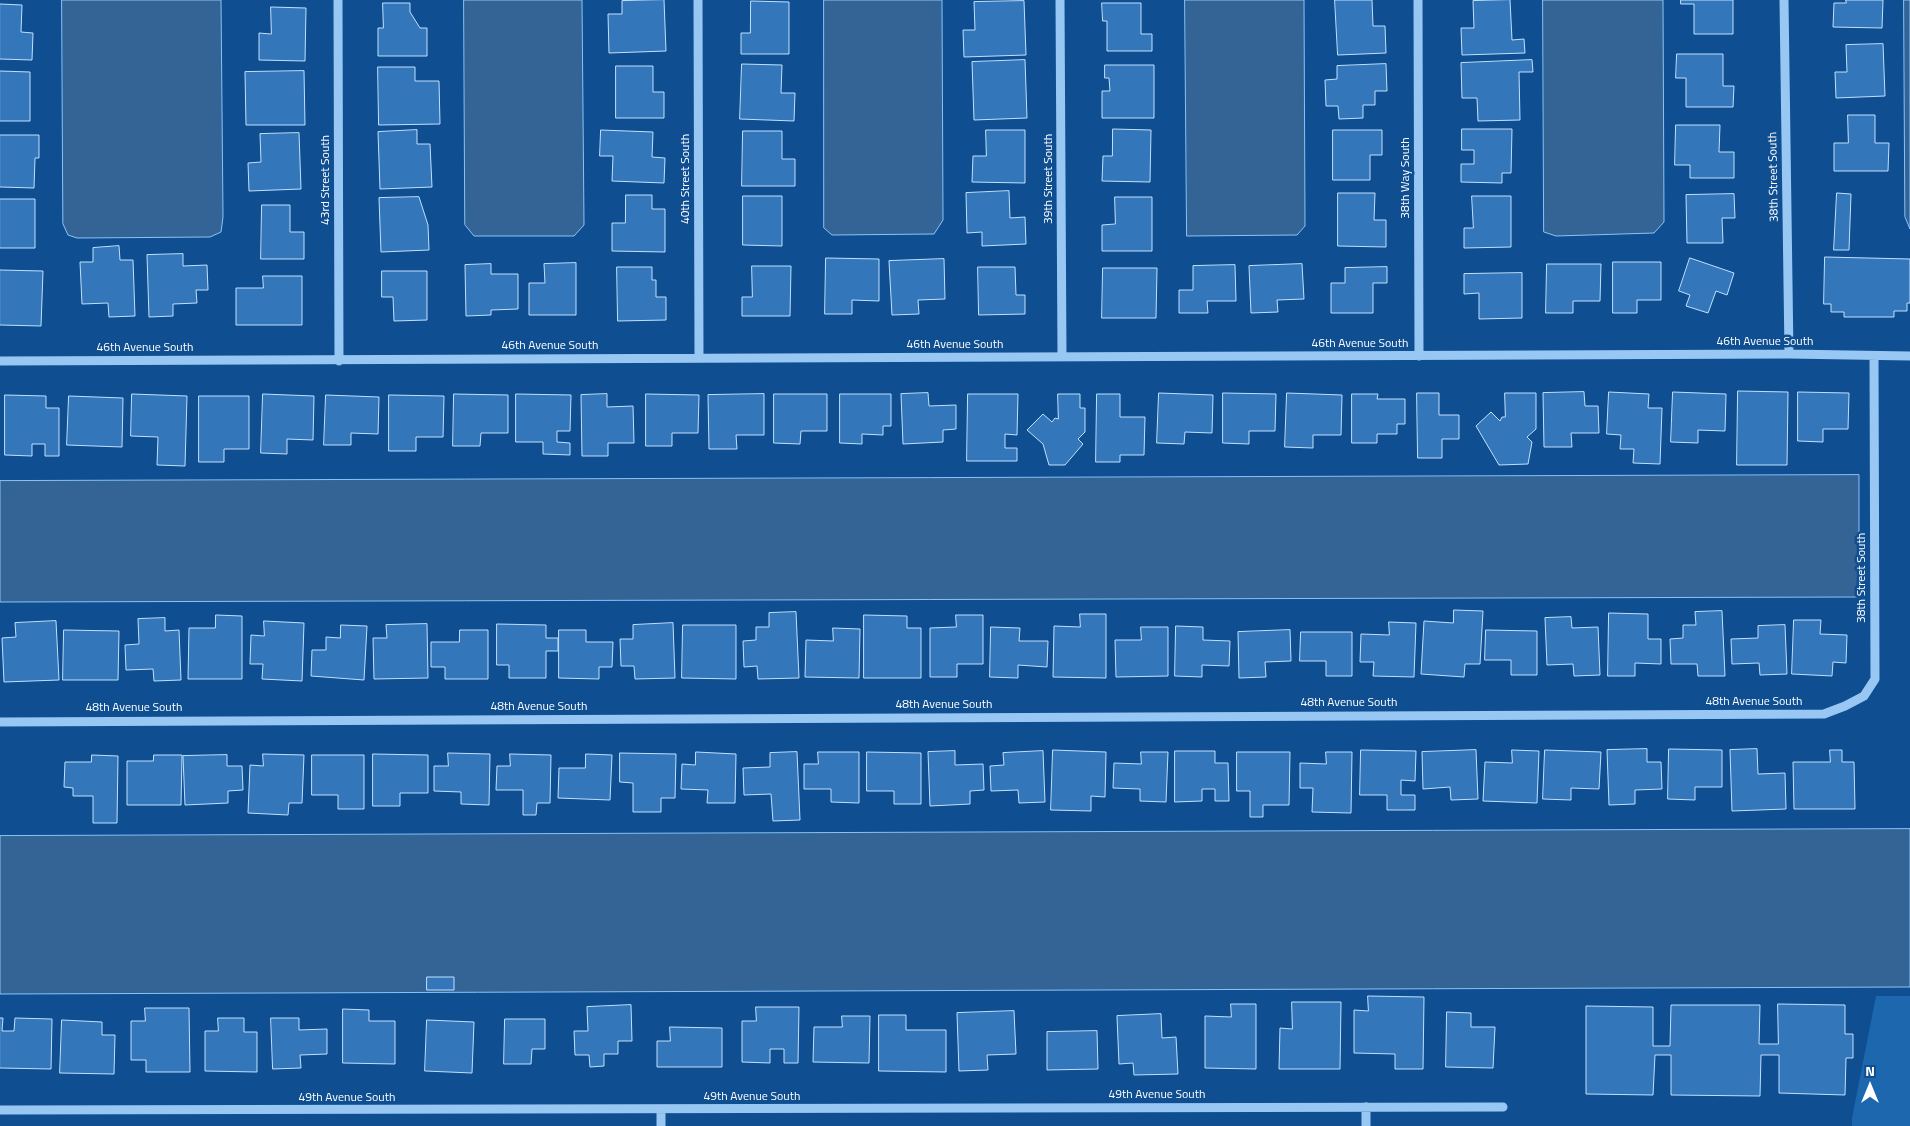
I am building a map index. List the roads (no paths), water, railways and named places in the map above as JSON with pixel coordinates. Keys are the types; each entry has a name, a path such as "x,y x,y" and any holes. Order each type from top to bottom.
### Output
{"street":[{"name":"43rd Street South","path":"338,0 339,361"},
{"name":"40th Street South","path":"698,0 699,358"},
{"name":"39th Street South","path":"1060,0 1062,357"},
{"name":"38th Way South","path":"1418,0 1419,356"},
{"name":"38th Street South","path":"1784,0 1789,354"},
{"name":"46th Avenue South","path":"0,361 1789,354 1910,356"},
{"name":"38th Street South","path":"1874,356 1875,679"},
{"name":"48th Avenue South","path":"0,722 1824,714 1864,696 1875,679"},
{"path":"1366,1107 1366,1126"},
{"name":"49th Avenue South","path":"0,1110 1503,1107"},
{"path":"661,1110 661,1126"}]}
